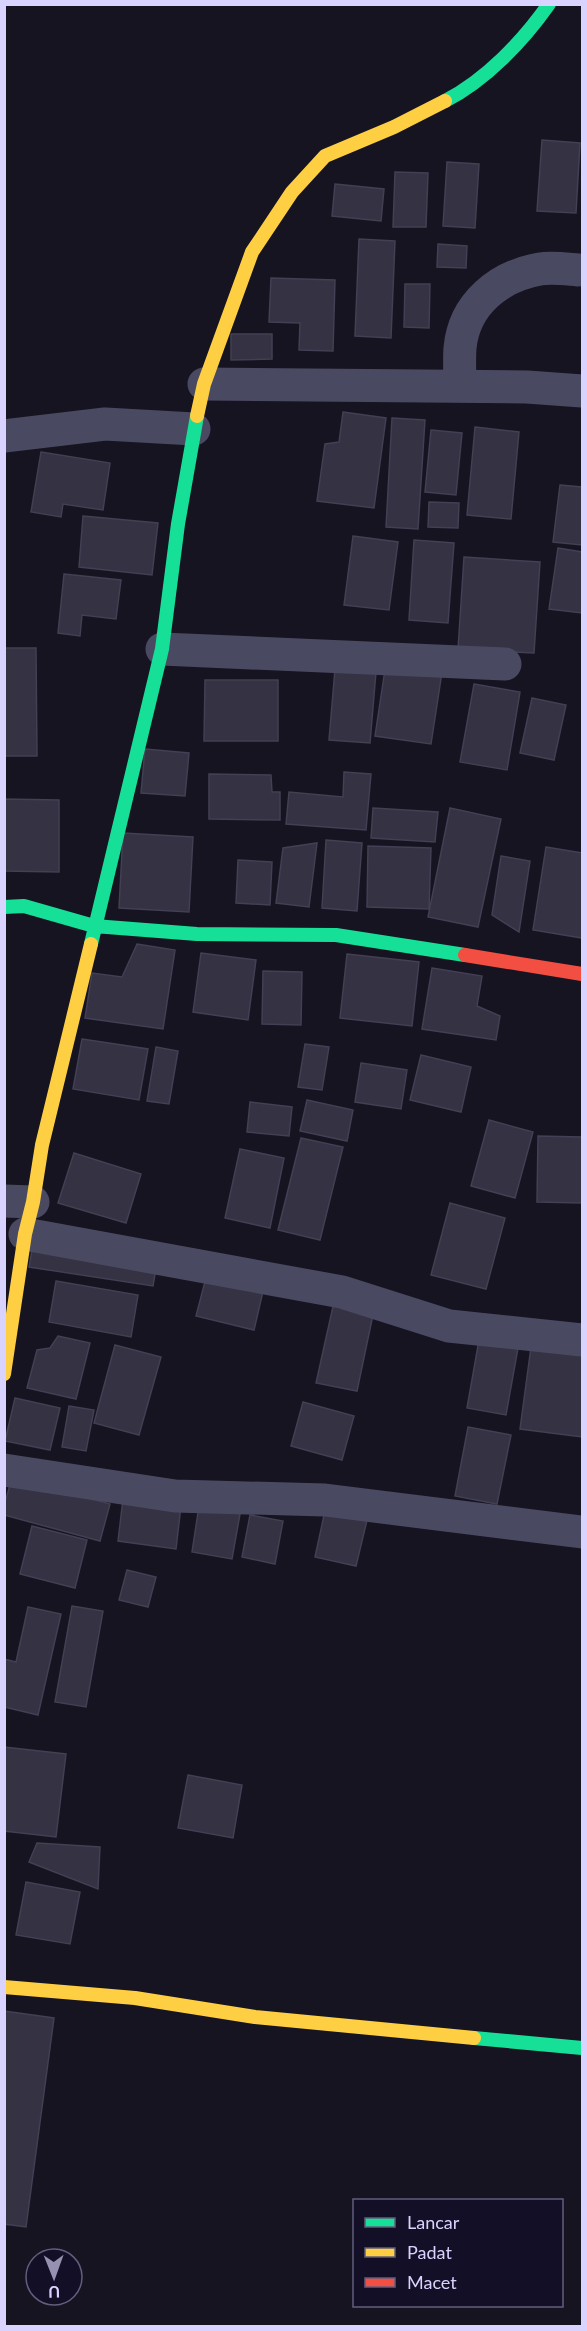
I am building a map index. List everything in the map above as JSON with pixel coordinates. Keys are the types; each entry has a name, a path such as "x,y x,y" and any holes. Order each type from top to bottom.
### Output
{"street":[{"path":"4,1374 25,1234 19,1202 42,1144 162,649 194,429 204,384 252,252 299,184 325,156 394,127 456,95 497,63 540,17 549,4"},
{"path":"460,386 460,346 468,319 480,298 513,276 543,268 578,270"},
{"path":"204,384 460,386 582,391"},
{"path":"4,436 105,424 194,429"},
{"path":"162,649 505,664"},
{"path":"4,907 24,906 94,926 197,934 336,935 582,974"},
{"path":"25,1234 342,1292 449,1326 582,1340"},
{"path":"4,1470 175,1496 326,1500 582,1532"},
{"path":"4,1987 135,1998 255,2017 582,2048"}],"building":[{"path":"542,140 580,143 576,213 537,211"},
{"path":"447,162 479,164 475,228 443,226"},
{"path":"395,172 428,173 426,227 393,227"},
{"path":"335,184 384,189 381,221 332,216"},
{"path":"359,239 395,241 391,338 355,336"},
{"path":"438,244 467,246 466,268 437,267"},
{"path":"271,278 335,280 333,351 299,350 300,323 269,322"},
{"path":"405,284 430,284 429,328 404,327"},
{"path":"231,334 272,334 272,359 231,360"},
{"path":"343,412 386,418 374,508 317,501 325,444 339,442"},
{"path":"392,418 425,420 418,529 386,527"},
{"path":"475,427 519,432 511,519 467,515"},
{"path":"431,430 462,433 456,495 425,492"},
{"path":"41,452 110,463 103,510 63,504 61,517 31,512"},
{"path":"560,485 582,487 582,545 553,542"},
{"path":"429,502 459,503 458,528 428,527"},
{"path":"83,516 158,523 152,575 79,567"},
{"path":"353,536 398,542 389,610 344,605"},
{"path":"414,540 454,543 448,623 409,620"},
{"path":"558,548 582,552 582,613 549,609"},
{"path":"464,557 540,562 534,653 458,649"},
{"path":"64,574 121,580 116,619 82,615 80,636 58,633"},
{"path":"4,648 36,648 37,756 4,756"},
{"path":"386,663 442,672 431,744 375,736"},
{"path":"335,669 376,672 370,743 329,740"},
{"path":"205,680 278,680 278,741 204,741"},
{"path":"474,684 520,692 507,770 460,762"},
{"path":"532,698 566,705 554,760 520,753"},
{"path":"145,749 189,753 185,796 141,793"},
{"path":"344,772 371,774 366,830 286,824 289,792 343,797"},
{"path":"209,774 271,775 272,792 280,792 280,820 209,819"},
{"path":"4,799 59,800 59,872 4,871"},
{"path":"373,808 438,812 435,842 371,838"},
{"path":"450,808 501,819 478,927 428,917"},
{"path":"123,833 193,837 189,912 119,908"},
{"path":"326,840 362,843 357,911 322,908"},
{"path":"317,843 309,907 276,903 283,848"},
{"path":"368,846 431,848 429,909 367,907"},
{"path":"546,847 582,853 582,938 533,930"},
{"path":"501,856 530,861 519,932 492,915"},
{"path":"238,860 272,862 270,905 236,903"},
{"path":"137,944 175,950 163,1029 85,1018 92,973 122,977"},
{"path":"201,953 256,960 248,1020 193,1012"},
{"path":"347,954 419,962 412,1026 340,1018"},
{"path":"432,968 482,976 477,1006 500,1016 496,1040 422,1029"},
{"path":"263,971 302,972 301,1025 262,1024"},
{"path":"82,1039 148,1049 139,1100 73,1089"},
{"path":"305,1044 329,1047 322,1090 298,1087"},
{"path":"156,1047 178,1051 169,1104 147,1101"},
{"path":"421,1055 471,1067 461,1112 410,1100"},
{"path":"361,1063 407,1070 401,1109 355,1102"},
{"path":"307,1100 353,1110 347,1141 300,1131"},
{"path":"250,1102 292,1107 289,1136 247,1132"},
{"path":"489,1120 533,1132 515,1198 471,1186"},
{"path":"538,1136 582,1137 582,1203 537,1202"},
{"path":"301,1138 343,1147 320,1240 278,1230"},
{"path":"240,1149 284,1158 270,1228 225,1218"},
{"path":"74,1153 141,1174 126,1223 58,1203"},
{"path":"450,1203 505,1218 486,1289 431,1275"},
{"path":"33,1244 157,1263 153,1286 29,1267"},
{"path":"207,1274 264,1287 254,1330 196,1316"},
{"path":"56,1281 138,1295 131,1337 49,1322"},
{"path":"334,1302 374,1310 357,1391 316,1383"},
{"path":"58,1336 90,1343 76,1399 27,1388 37,1350 50,1348"},
{"path":"479,1340 518,1348 506,1415 467,1408"},
{"path":"115,1345 161,1357 139,1435 94,1423"},
{"path":"531,1347 582,1354 582,1437 520,1429"},
{"path":"15,1398 60,1408 50,1450 5,1441"},
{"path":"303,1402 354,1416 342,1460 291,1446"},
{"path":"69,1406 94,1410 86,1451 62,1447"},
{"path":"468,1427 511,1435 497,1504 455,1496"},
{"path":"12,1478 110,1504 100,1541 4,1515 4,1506"},
{"path":"123,1499 181,1506 176,1549 118,1541"},
{"path":"199,1506 240,1514 232,1559 192,1552"},
{"path":"326,1506 368,1516 356,1566 315,1557"},
{"path":"250,1515 283,1521 275,1564 242,1557"},
{"path":"32,1526 87,1540 75,1588 20,1574"},
{"path":"127,1570 156,1577 148,1607 119,1600"},
{"path":"72,1606 103,1611 86,1707 55,1702"},
{"path":"28,1607 61,1614 38,1715 4,1707 4,1659 16,1662"},
{"path":"4,1747 66,1754 56,1837 4,1831"},
{"path":"188,1775 242,1785 233,1838 178,1828"},
{"path":"37,1843 100,1847 98,1889 29,1862"},
{"path":"26,1882 80,1892 70,1944 16,1935"},
{"path":"4,2011 54,2018 26,2227 4,2224"}],"traffic: fast":[{"path":"445,101 475,82 503,58 528,32 549,4"},
{"path":"91,944 162,649 178,524 197,416"},
{"path":"4,907 24,906 94,926 197,934 336,935 465,955"},
{"path":"474,2038 582,2048"}],"traffic: slow":[{"path":"197,416 204,384 252,252 292,192 325,156 394,127 445,101"},
{"path":"4,1374 25,1234 33,1202 42,1145 91,944"},
{"path":"4,1987 135,1998 255,2017 474,2038"}],"traffic: jam":[{"path":"465,955 582,974"}]}
